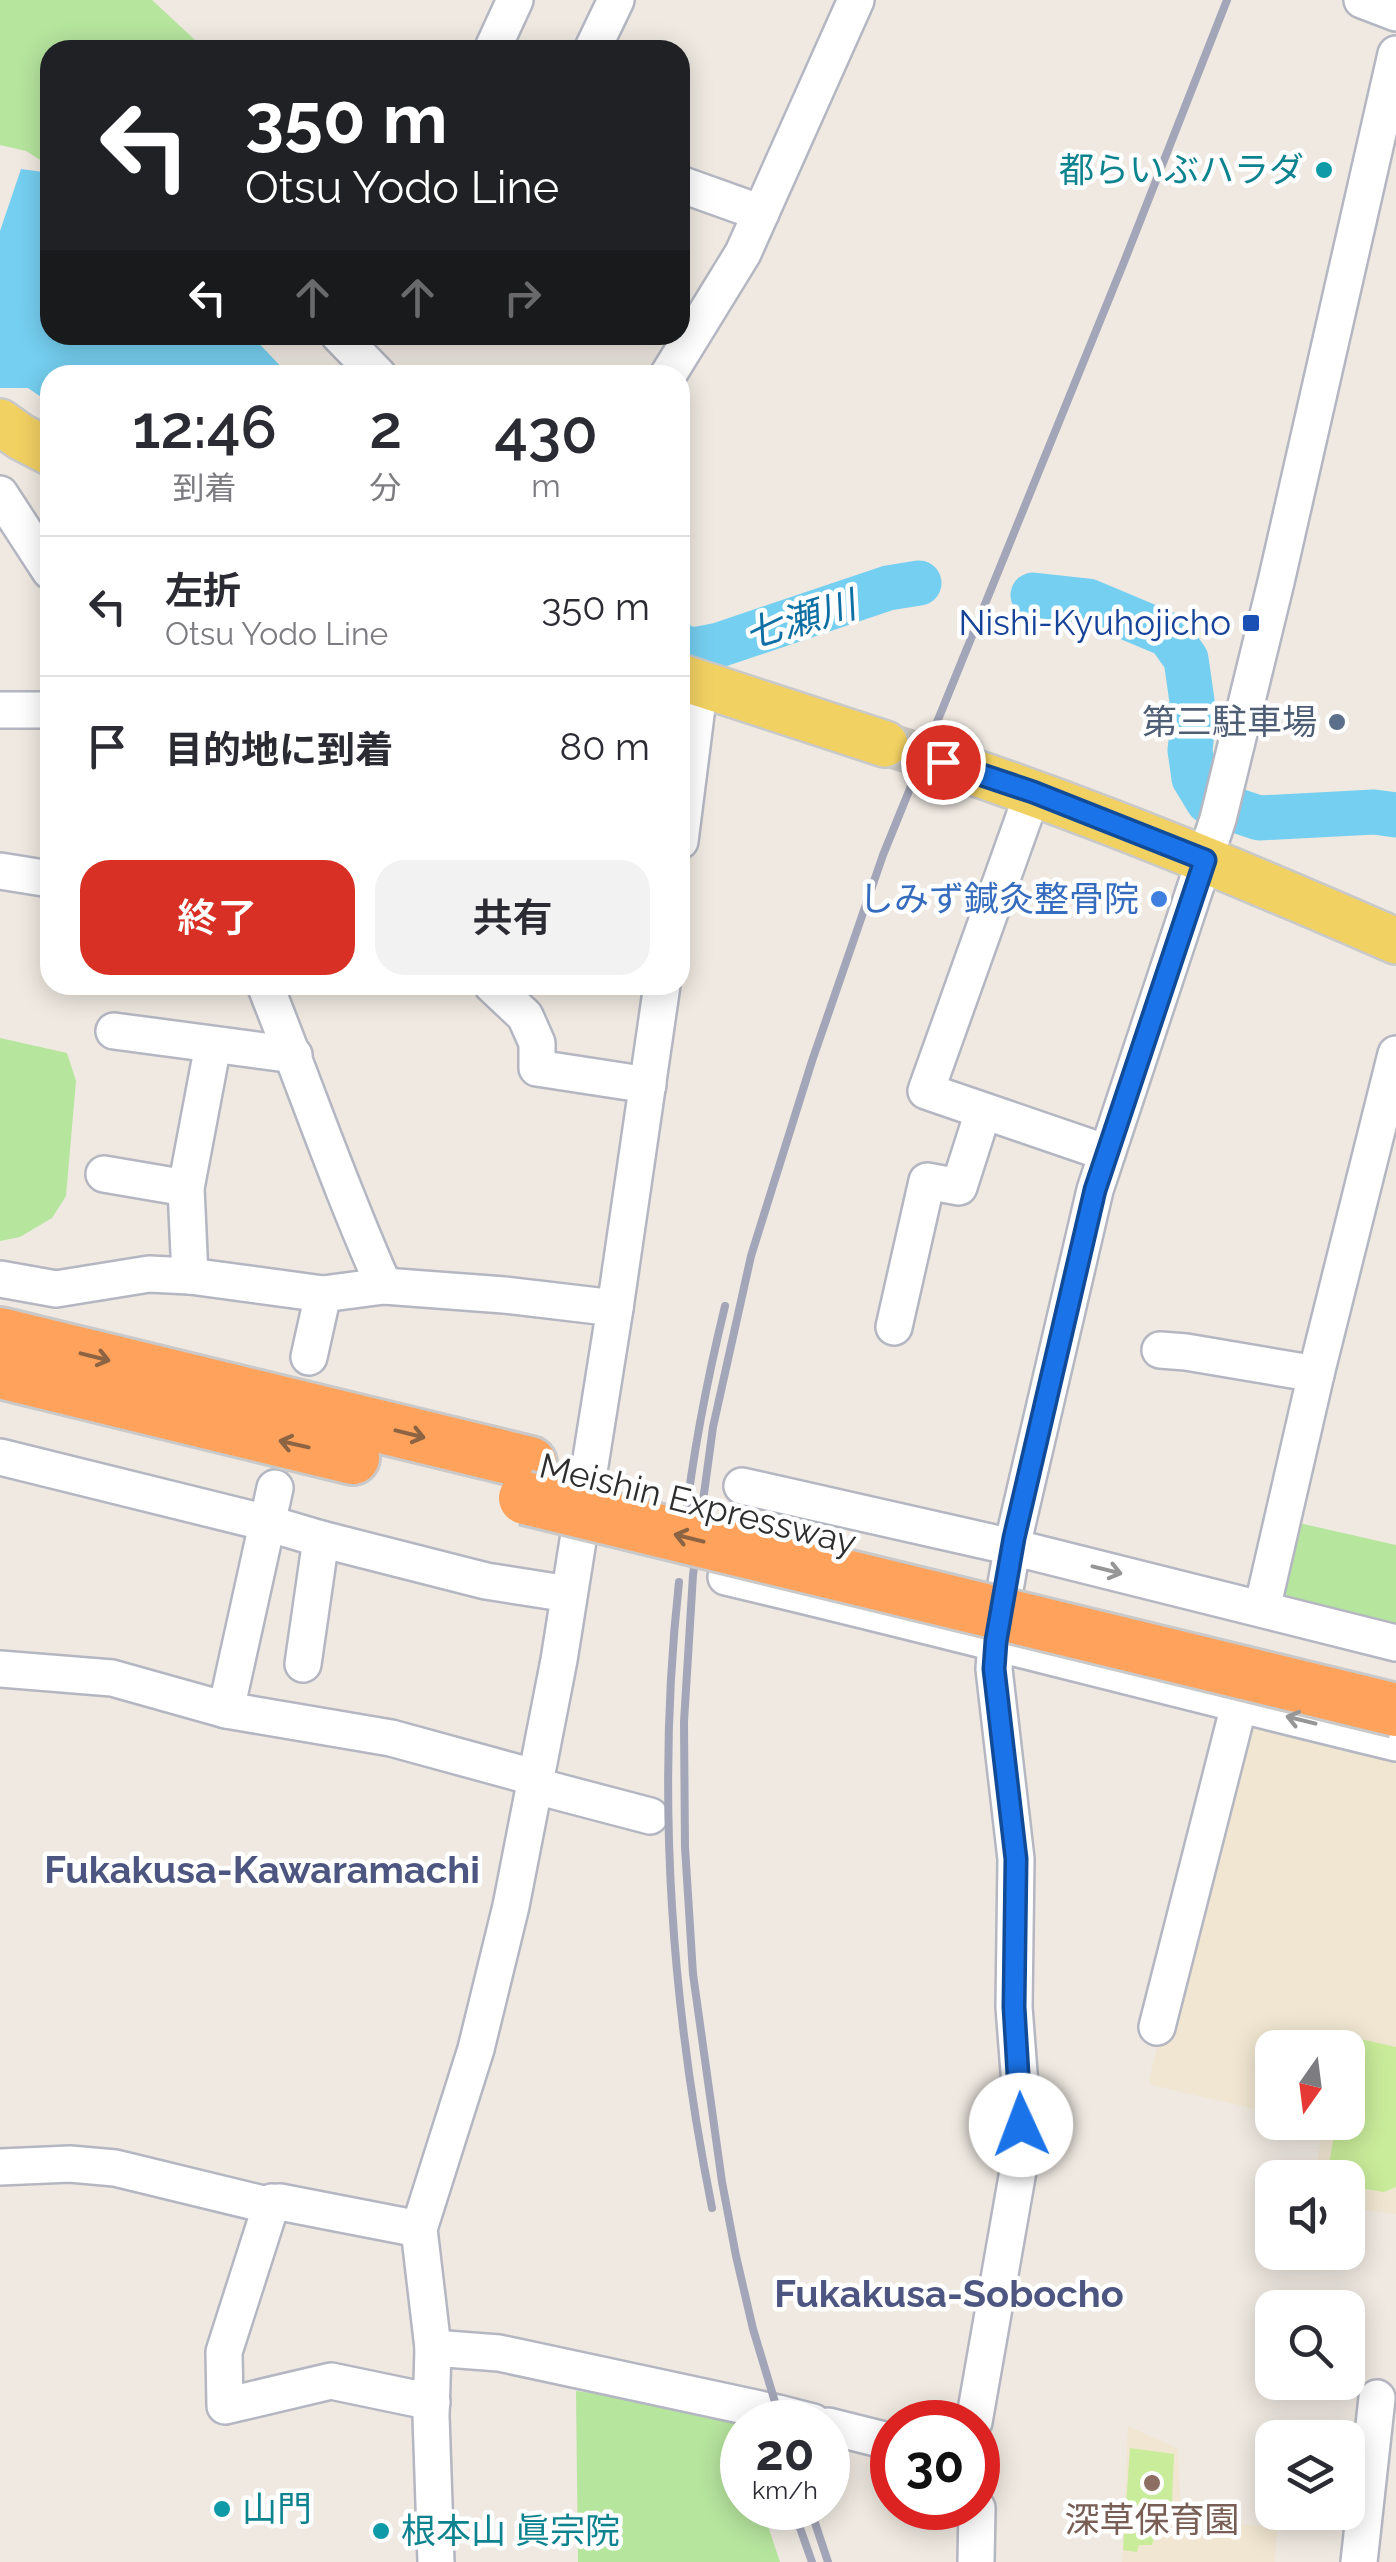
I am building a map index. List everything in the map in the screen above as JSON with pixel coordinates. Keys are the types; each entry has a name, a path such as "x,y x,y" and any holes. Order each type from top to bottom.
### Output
{"highway":[{"name":"Meishin Expressway","path":"0,1334 527,1481 1396,1710"},
{"name":"Meishin Expressway","path":"0,1372 527,1481 1396,1674"}],"main road":[{"path":"690,683 885,744"},
{"path":"943,762 1033,792 1216,826 1396,941"}],"street":[{"path":"497,40 515,0"},
{"path":"597,40 616,0"},
{"path":"690,339 743,253 856,0"},
{"path":"1362,0 1396,13"},
{"path":"978,2400 1022,2148 1014,2007 1016,1859 994,1669 1012,1546 1095,1190 1216,826 1276,582 1396,54"},
{"path":"690,188 761,213"},
{"path":"349,345 368,365"},
{"path":"0,494 40,556"},
{"path":"0,710 40,710"},
{"path":"1033,792 926,1091 1106,1152"},
{"path":"0,871 40,878"},
{"path":"270,995 356,1224 384,1286"},
{"path":"503,995 525,1016 537,1043 537,1068 648,1085"},
{"path":"436,2562 432,2348 419,2228 476,2049 512,1906 537,1782 615,1308 661,995"},
{"path":"114,1032 294,1055"},
{"path":"190,1276 186,1188 213,1045"},
{"path":"1262,1609 1316,1374 1384,1146 1396,1054"},
{"path":"894,1327 926,1181 960,1187 983,1112"},
{"path":"104,1174 186,1188"},
{"path":"0,1280 56,1289 149,1274 324,1294 384,1286 615,1308"},
{"path":"309,1357 324,1294"},
{"path":"1160,1350 1316,1374"},
{"path":"0,1457 267,1522 486,1582 569,1594"},
{"path":"742,1486 1012,1546 1396,1643"},
{"path":"226,1710 276,1488"},
{"path":"302,1664 321,1539"},
{"path":"726,1577 1396,1743"},
{"path":"0,1669 112,1678 226,1710 391,1738 650,1816"},
{"path":"1157,2027 1239,1705"},
{"path":"0,2168 70,2164 115,2168 263,2204 280,2202 419,2228"},
{"path":"272,2202 224,2352 225,2406 331,2381 432,2402"},
{"path":"432,2348 499,2353 720,2401"},
{"path":"1359,2562 1377,2398"},
{"path":"976,2530 976,2562"}],"shaded area":[{"path":"1247,1716 1396,1752 1396,2214 1365,2210 1365,2160 1318,2160 1321,2140 1365,2140 1365,2030 1255,2030 1255,2109 1152,2085 1149,2079"},
{"name":"深草保育園","path":"1128,2426 1178,2449 1181,2518 1277,2530 1275,2562 1122,2562"}],"green space":[{"path":"0,0 152,0 195,40 40,40 40,160 26,151 0,145"},
{"path":"0,1038 67,1053 76,1081 66,1196 52,1218 20,1237 0,1241"},
{"path":"1299,1523 1396,1545 1396,1625 1282,1596"},
{"path":"1365,2040 1396,2047 1396,2187 1384,2192 1365,2189 1365,2160 1330,2160 1333,2140 1365,2140"},
{"path":"576,2391 720,2412 720,2530 769,2530 780,2562 578,2562"},
{"path":"1130,2448 1174,2454 1171,2524 1154,2537 1152,2545 1139,2545 1137,2552 1123,2550"}],"water":[{"path":"21,169 40,172 40,345 260,345 280,365 40,365 40,396 28,388 0,388 0,231"}],"waterway":[{"name":"七瀬川","path":"690,649 719,645 888,588 919,583"},
{"name":"七瀬川","path":"1033,595 1088,601 1169,635 1186,659 1194,715 1190,750 1194,778 1208,801 1259,818 1374,812 1396,815"}],"tunnel":[{"path":"885,744 943,762"}],"railway":[{"path":"774,2400 736,2256 693,1974 685,1847 684,1722 693,1575 713,1427 751,1256 812,1061 883,855 1227,0"},
{"path":"683,1542 700,1423 725,1306"},
{"path":"679,1582 669,1739 672,1896 686,2053 712,2208"},
{"path":"801,2530 812,2562"},
{"path":"817,2530 828,2562"}],"place":[{"name":"都らいぶハラダ","path":"1324,170"},
{"name":"Nishi-Kyuhojicho","path":"1251,623"},
{"name":"第三駐車場","path":"1337,722"},
{"name":"しみず鍼灸整骨院","path":"1159,899"},
{"name":"深草保育園","path":"1152,2483"},
{"name":"山門","path":"222,2509"},
{"name":"根本山 眞宗院","path":"381,2531"}],"district":[{"name":"Fukakusa-Kawaramachi","path":"262,1870"},
{"name":"Fukakusa-Sobocho","path":"949,2294"}],"route":[{"path":"943,762 1033,792 1205,860 1095,1190 1014,1538 996,1641 994,1669 1016,1859 1014,2007 1021,2125"}]}
